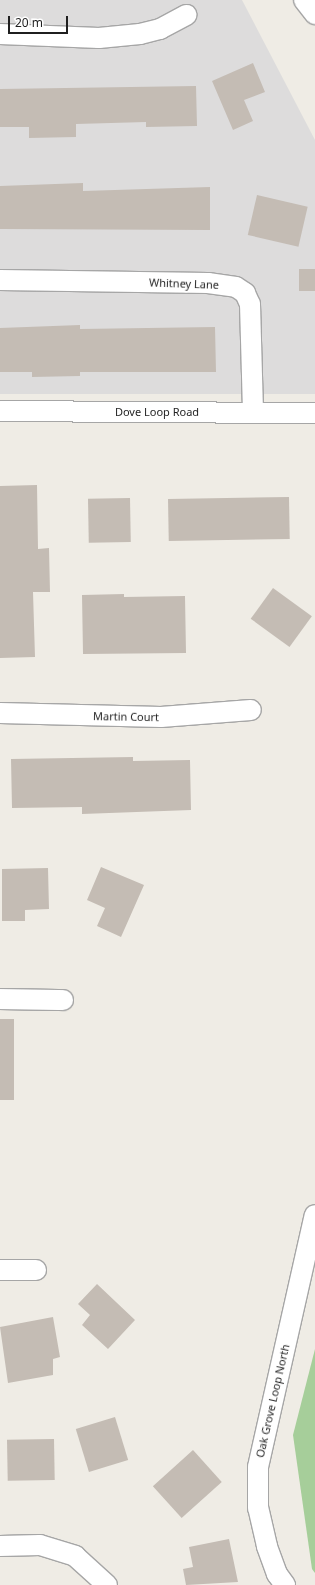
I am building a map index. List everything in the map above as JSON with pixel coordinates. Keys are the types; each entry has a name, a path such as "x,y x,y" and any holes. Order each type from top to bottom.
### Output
{"street":[{"path":"304,0 315,14"},
{"path":"0,34 99,38 140,34 160,30 186,15"},
{"name":"Whitney Lane","path":"0,280 208,283 236,287 245,293 250,304 253,412"},
{"name":"Dove Loop Road","path":"0,411 315,413"},
{"name":"Martin Court","path":"0,713 161,717 251,710"},
{"path":"0,999 63,1000"},
{"name":"Oak Grove Loop North","path":"285,1585 277,1574 267,1546 258,1508 258,1467 315,1215"},
{"path":"0,1270 36,1270"},
{"path":"0,1546 40,1545 75,1556 107,1585"}],"shaded area":[{"path":"0,0 242,0 315,140 315,394 0,394"}],"green space":[{"path":"315,1349 315,1573 312,1569 293,1435"}],"building":[{"path":"253,63 265,92 244,100 253,121 233,130 212,81"},
{"path":"196,86 197,126 146,127 146,122 76,124 76,137 29,138 29,127 0,127 0,89"},
{"path":"83,183 83,191 210,187 210,230 0,229 0,186"},
{"path":"257,195 308,207 298,247 248,235"},
{"path":"299,269 315,269 315,291 299,291"},
{"path":"80,325 80,329 215,327 216,372 80,372 80,376 32,377 32,372 0,372 0,328"},
{"path":"37,485 38,549 49,548 50,592 33,592 35,657 0,658 0,486"},
{"path":"289,497 290,539 169,541 168,499"},
{"path":"130,498 131,542 89,543 88,499"},
{"path":"273,588 312,616 289,647 251,619"},
{"path":"124,594 124,597 185,596 186,653 83,654 82,595"},
{"path":"133,757 133,761 190,760 191,810 82,814 82,807 12,808 11,759"},
{"path":"101,867 144,885 121,937 97,926 105,908 87,900"},
{"path":"48,868 49,909 25,910 25,921 2,921 2,869"},
{"path":"0,1019 14,1019 14,1100 0,1100"},
{"path":"97,1284 135,1320 108,1349 82,1325 90,1315 78,1304"},
{"path":"53,1317 60,1357 53,1359 53,1375 8,1383 0,1327"},
{"path":"115,1417 128,1460 89,1472 76,1429"},
{"path":"54,1439 55,1480 8,1481 7,1440"},
{"path":"193,1450 222,1482 182,1518 153,1486"},
{"path":"229,1539 238,1582 186,1585 183,1569 193,1567 189,1547"}]}
